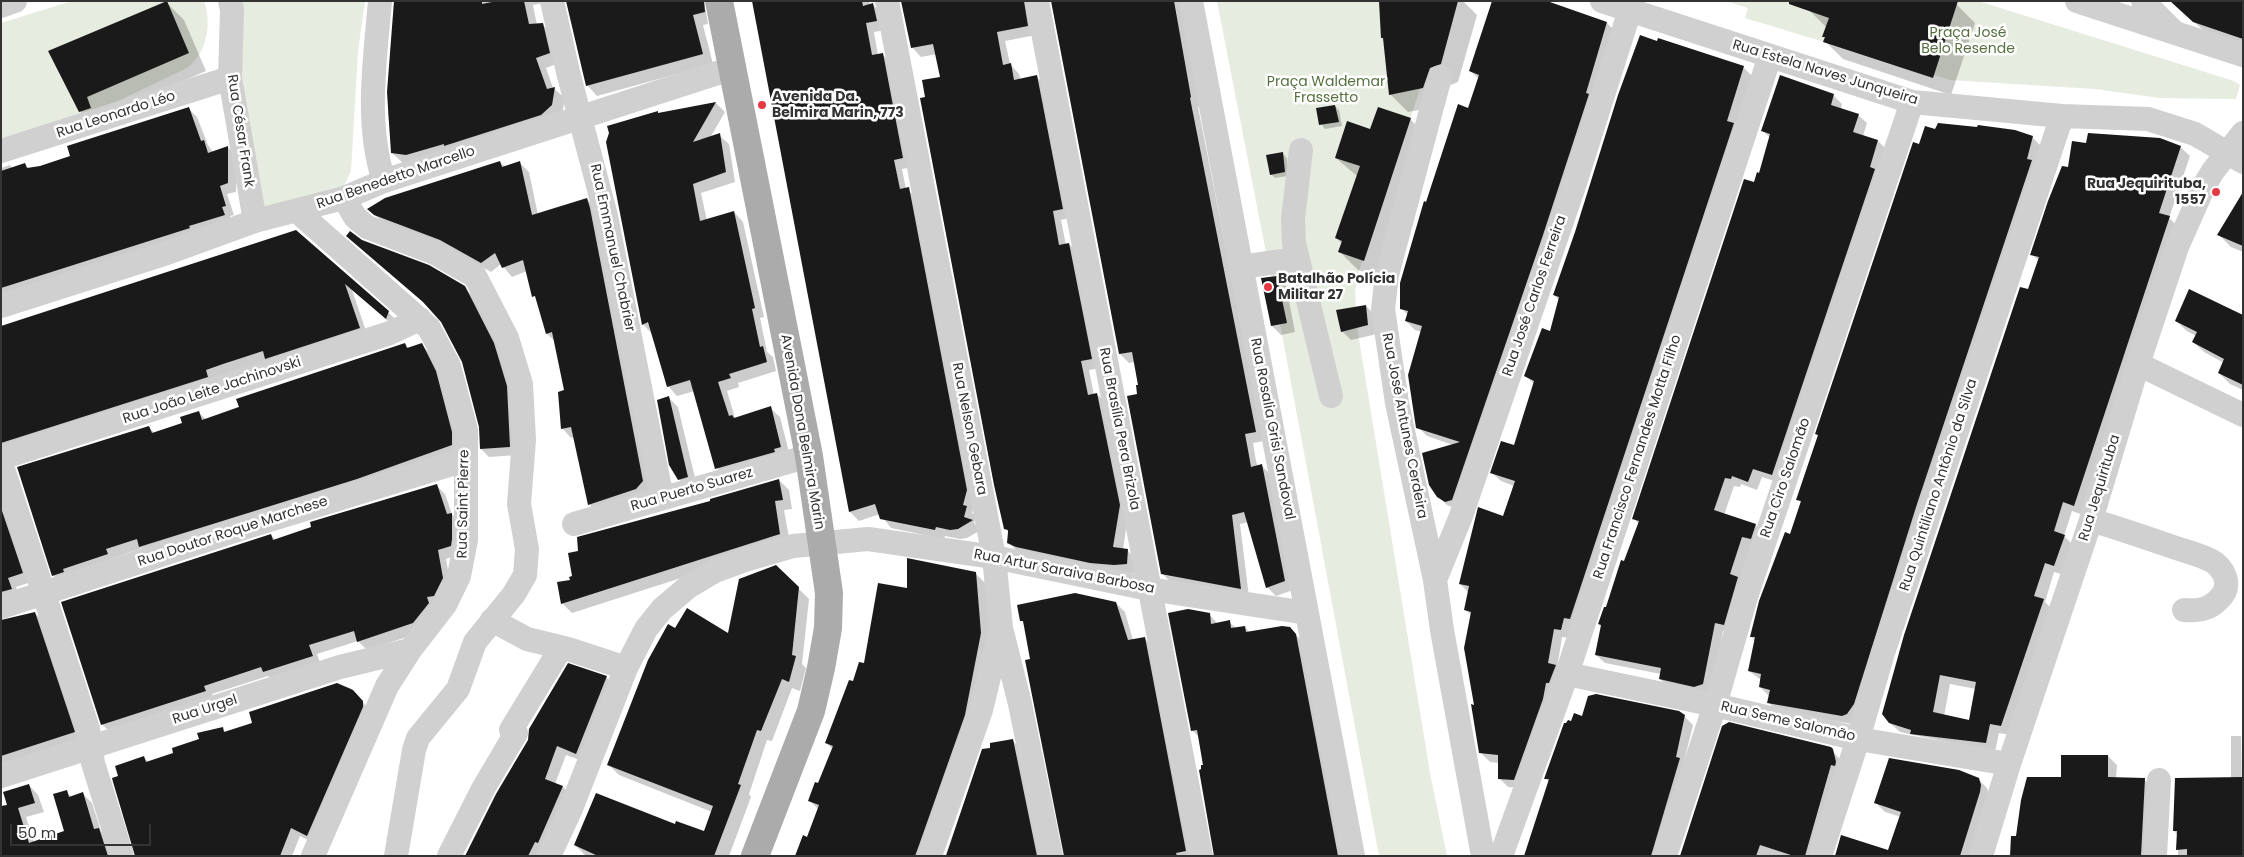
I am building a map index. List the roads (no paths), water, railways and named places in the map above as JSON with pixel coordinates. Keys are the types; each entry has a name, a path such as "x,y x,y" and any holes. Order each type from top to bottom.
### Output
{"main road":[{"name":"Avenida Dona Belmira Marin","path":"719,1 809,456 829,593 828,628 821,668 800,742 755,856"}],"street":[{"path":"1,6 15,1"},
{"path":"380,1 373,119 375,153 384,181"},
{"name":"Rua Emmanuel Chabrier","path":"552,1 619,274 662,498"},
{"name":"Rua Nelson Gebara","path":"888,1 994,557 1001,628 1020,704 1051,856"},
{"name":"Rua Brasília Pera Brizola","path":"1037,1 1148,589 1201,856"},
{"name":"Rua Rosalia Grisi Sandoval","path":"1191,1 1353,856"},
{"name":"Rua Estela Naves Junqueira","path":"1602,1 1912,102 2062,116 2148,119 2195,134 2235,157"},
{"path":"2077,1 2172,30 2243,55"},
{"path":"2143,1 2172,30"},
{"name":"Rua César Frank","path":"232,4 230,78 255,221"},
{"name":"Rua José Carlos Ferreira","path":"1435,580 1461,516 1575,183 1630,10"},
{"name":"Rua Francisco Fernandes Motta Filho","path":"1501,856 1567,674 1770,56"},
{"name":"Rua Benedetto Marcello","path":"1,306 167,253 255,221 344,198 384,181 579,116 733,68"},
{"name":"Rua José Antunes Cerdeira","path":"1440,77 1387,275 1383,309 1398,403 1435,580 1442,630 1483,856"},
{"name":"Rua Leonardo Léo","path":"1,151 230,78"},
{"name":"Rua Ciro Salomão","path":"1665,856 1715,704 1746,597 1912,102"},
{"name":"Rua Quintiliano Antônio da Silva","path":"1820,856 1883,653 2062,116"},
{"name":"Rua Jequirituba","path":"1981,856 2009,764 2091,520 2138,364 2177,247 2204,186 2235,157 2243,133"},
{"path":"1301,150 1293,219 1296,259 1331,396"},
{"path":"344,198 355,217 367,227 435,253 471,273 479,282 507,338 521,384 523,406 524,440 519,504 528,562 522,582 475,642 458,689 418,738 414,750 396,856"},
{"name":"Rua Saint Pierre","path":"297,211 429,328 440,345 457,389 466,430 466,540 462,566 445,605 410,650 388,686 313,856"},
{"path":"1241,267 1296,259"},
{"name":"Rua João Leite Jachinovski","path":"1,458 390,333 420,319"},
{"path":"2138,364 2243,415"},
{"name":"Rua Puerto Suarez","path":"574,524 809,456"},
{"name":"Rua Doutor Roque Marchese","path":"1,607 465,460"},
{"path":"1,463 88,730 90,747 122,856"},
{"path":"2091,520 2203,557 2220,568 2226,577 2227,586 2224,594 2209,607 2198,611 2184,610"},
{"name":"Rua Artur Saraiva Barbosa","path":"821,542 868,539 994,557 1148,589 1307,613"},
{"path":"549,856 570,810 626,668 654,618 673,599 701,578 745,560 794,546 821,542"},
{"path":"492,620 528,639 626,668"},
{"path":"930,856 981,710 1001,628"},
{"path":"449,856 477,800 516,733 511,730 561,648"},
{"name":"Rua Urgel","path":"1,776 340,667 410,650"},
{"name":"Rua Seme Salomão","path":"1567,674 1715,704 1858,738 2009,764"},
{"path":"981,710 1020,704"},
{"path":"2155,856 2159,780"}],"place":[{"name":"Avenida Da. Belmira Marin, 773","path":"762,105"},
{"name":"Rua Jequirituba, 1557","path":"2216,192"},
{"name":"Batalhão Polícia Militar 27","path":"1268,287"}],"park label":[{"name":"Praça José Belo Resende","path":"1968,42"},
{"name":"Praça Waldemar Frassetto","path":"1326,90"}]}
